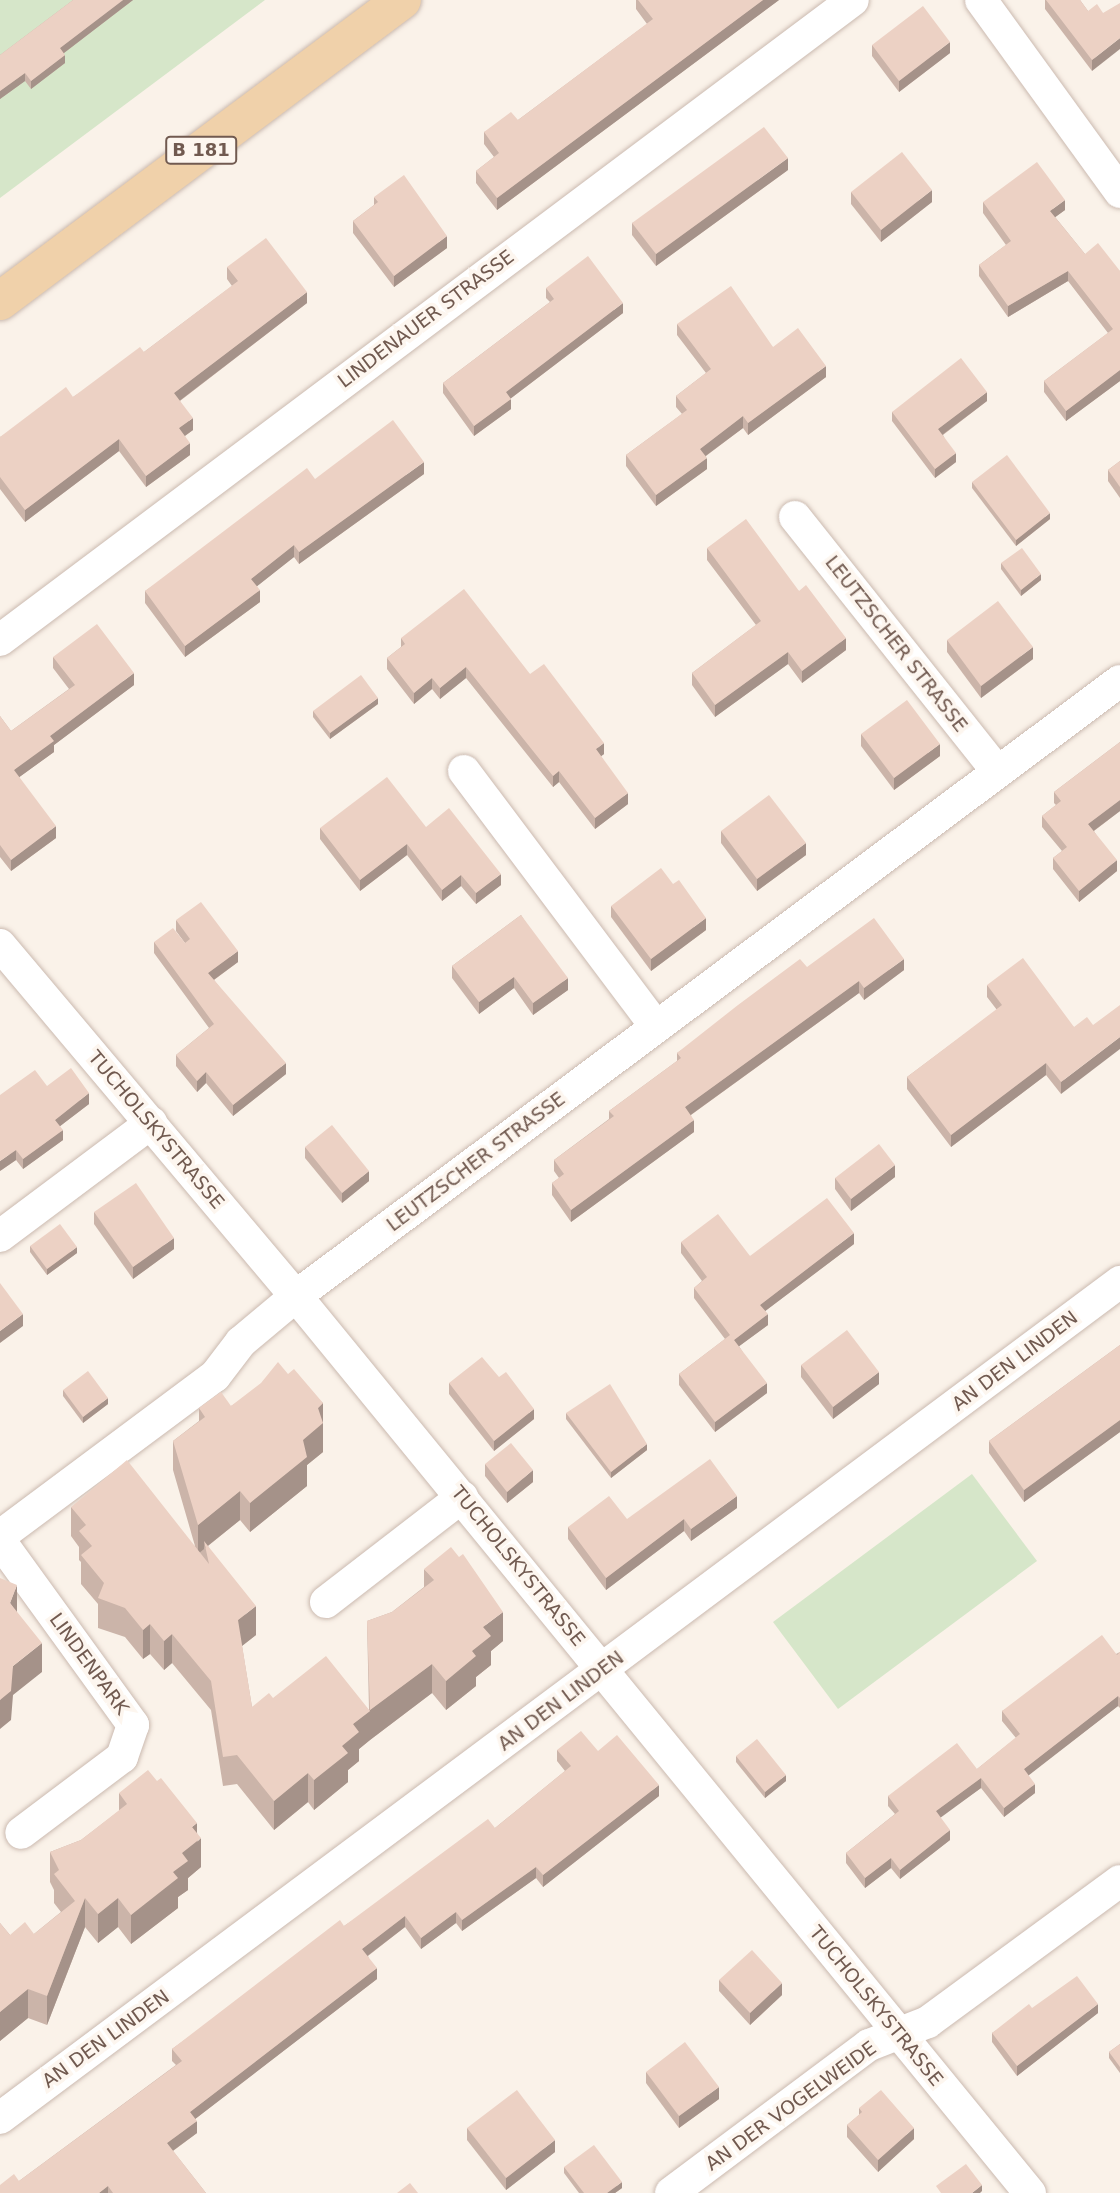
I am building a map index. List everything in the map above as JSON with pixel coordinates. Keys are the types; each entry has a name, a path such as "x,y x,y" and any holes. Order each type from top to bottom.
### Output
{"main road":[{"name":"B 181","path":"0,301 402,0"}],"street":[{"name":"LINDENAUER STRASSE","path":"0,640 853,0"},
{"path":"981,0 1120,192"},
{"name":"LEUTZSCHER STRASSE","path":"795,517 997,771"},
{"name":"LEUTZSCHER STRASSE","path":"296,1296 1120,681"},
{"path":"464,771 656,1027"},
{"name":"TUCHOLSKYSTRASSE","path":"0,944 462,1497 897,2034 1030,2193"},
{"path":"0,1236 151,1123"},
{"name":"AN DEN LINDEN","path":"0,2118 604,1670 1120,1282"},
{"name":"LINDENPARK","path":"22,1833 122,1756 128,1748 133,1725 0,1538 215,1376 241,1342 296,1296"},
{"path":"326,1602 462,1497"},
{"name":"AN DER VOGELWEIDE","path":"671,2193 869,2045 928,2022 1120,1881"}],"green space":[{"path":"0,0 265,0 0,198"},
{"path":"972,1474 1037,1561 838,1709 773,1622"}],"building":[{"path":"73,0 123,0 60,48 65,55 31,81 25,73 0,91 0,55"},
{"path":"638,0 763,0 497,198 476,171 499,153 484,132 511,112 518,120 653,19"},
{"path":"1046,0 1080,0 1088,11 1097,4 1103,13 1120,3 1120,38 1092,60"},
{"path":"923,6 950,42 899,81 872,45"},
{"path":"764,127 788,158 656,254 632,223"},
{"path":"902,152 932,190 881,230 851,192"},
{"path":"1037,162 1065,200 1050,211 1085,254 1098,243 1120,271 1120,370 1066,411 1044,381 1113,329 1068,271 1008,306 979,265 1011,241 983,202"},
{"path":"404,175 447,236 394,276 353,221 378,202 374,197"},
{"path":"266,238 307,292 174,393 193,418 179,428 190,443 146,476 119,439 25,510 0,477 0,437 66,387 73,397 140,347 144,352 238,281 227,267"},
{"path":"588,256 623,303 506,392 511,399 474,426 443,383 554,299 546,288"},
{"path":"731,286 773,347 798,328 826,366 748,423 743,416 700,449 707,458 656,495 626,455 687,410 676,396 711,369 677,324"},
{"path":"961,358 987,392 938,429 956,453 935,469 892,412"},
{"path":"393,420 424,462 299,552 294,545 251,579 260,590 185,646 145,591 307,468 315,479"},
{"path":"1007,455 1050,513 1016,540 972,482"},
{"path":"1120,461 1120,487 1108,470"},
{"path":"746,519 799,591 806,585 846,638 802,671 788,652 715,705 692,673 761,621 707,548"},
{"path":"1022,548 1041,574 1021,590 1001,563"},
{"path":"464,589 530,674 544,664 604,743 596,749 628,793 595,818 559,771 553,776 466,667 440,688 432,678 414,693 387,658 405,644 401,638"},
{"path":"998,601 1033,647 981,686 947,640"},
{"path":"97,624 134,673 50,736 54,741 14,770 56,826 11,860 0,845 0,716 11,731 75,685 53,657"},
{"path":"361,675 378,698 330,733 313,711"},
{"path":"907,700 940,744 894,778 861,734"},
{"path":"1120,742 1120,800 1088,824 1117,860 1079,891 1053,858 1067,847 1042,816 1061,801 1054,792"},
{"path":"387,777 426,827 449,808 501,874 476,893 461,875 442,890 407,844 360,880 320,828"},
{"path":"769,795 806,843 757,879 721,831"},
{"path":"661,868 673,884 679,880 706,918 651,959 611,906"},
{"path":"201,902 238,951 208,973 286,1063 233,1105 206,1072 197,1081 176,1055 214,1024 154,942 173,928 185,943 190,939 176,920"},
{"path":"521,915 568,978 533,1003 514,977 479,1002 452,966"},
{"path":"874,918 904,959 864,988 859,981 685,1107 694,1120 571,1210 552,1183 564,1174 554,1160 614,1116 609,1111 681,1058 677,1053 738,1005 800,959 807,967"},
{"path":"1023,958 1074,1027 1087,1017 1093,1025 1120,1005 1120,1037 1061,1082 1046,1063 951,1135 907,1077 1002,1005 987,985"},
{"path":"71,1068 89,1093 55,1120 63,1130 23,1159 16,1150 0,1161 0,1095 35,1070 47,1086"},
{"path":"332,1125 369,1171 342,1193 305,1147"},
{"path":"879,1144 895,1165 851,1199 835,1178"},
{"path":"136,1183 174,1238 133,1267 94,1212"},
{"path":"827,1198 854,1233 760,1305 768,1314 734,1340 767,1383 715,1422 679,1374 730,1335 694,1288 707,1277 681,1242 718,1214 750,1256"},
{"path":"60,1224 77,1247 47,1269 30,1246"},
{"path":"0,1283 23,1314 0,1331"},
{"path":"847,1330 879,1372 833,1407 801,1365"},
{"path":"1120,1345 1120,1420 1024,1490 989,1441"},
{"path":"482,1357 499,1377 506,1372 534,1409 494,1441 449,1383"},
{"path":"278,1362 288,1374 294,1369 323,1403 318,1408 323,1423 303,1440 307,1457 250,1503 240,1491 198,1525 173,1441 205,1417 199,1408 221,1392 231,1406 261,1383"},
{"path":"88,1371 108,1398 83,1417 63,1390"},
{"path":"610,1384 647,1444 611,1472 566,1413"},
{"path":"511,1443 533,1470 507,1492 485,1464"},
{"path":"710,1459 737,1496 691,1529 684,1519 606,1578 568,1527 609,1496 627,1519"},
{"path":"127,1460 209,1564 204,1541 256,1606 238,1620 252,1707 269,1693 273,1698 326,1656 370,1711 353,1724 359,1732 342,1746 348,1753 314,1780 308,1773 274,1801 237,1755 223,1757 211,1681 172,1634 164,1641 150,1624 143,1630 125,1608 98,1598 104,1583 81,1555 92,1546 79,1531 86,1525 71,1507"},
{"path":"451,1547 459,1557 463,1554 503,1612 483,1627 491,1636 472,1651 476,1656 446,1681 432,1664 370,1710 367,1621 392,1612 434,1580 424,1569"},
{"path":"0,1578 17,1585 10,1603 42,1643 13,1666 11,1691 0,1700"},
{"path":"1102,1635 1117,1655 1120,1652 1120,1698 1118,1696 1024,1769 1035,1784 1004,1808 981,1778 936,1811 950,1830 900,1870 891,1858 865,1878 846,1853 899,1811 888,1796 957,1743 977,1769 1020,1734 1002,1711"},
{"path":"581,1731 598,1751 617,1735 659,1785 543,1875 536,1867 462,1920 456,1912 421,1938 405,1916 362,1949 377,1968 190,2112 197,2121 167,2143 206,2193 113,2193 108,2186 99,2193 0,2193 0,2185 14,2174 19,2181 182,2061 172,2049 340,1920 344,1926 488,1819 495,1828 571,1766 557,1750"},
{"path":"757,1739 786,1775 765,1792 736,1756"},
{"path":"148,1770 157,1781 161,1778 197,1823 192,1827 201,1838 182,1853 188,1861 173,1872 178,1878 131,1915 118,1898 98,1914 85,1898 47,1996 28,1989 0,2012 0,1923 10,1935 25,1922 34,1934 75,1901 54,1874 59,1870 50,1852 81,1840 127,1804 119,1793"},
{"path":"752,1950 782,1983 750,2013 719,1980"},
{"path":"1077,1976 1098,2004 1017,2066 992,2033 1029,2004 1032,2008"},
{"path":"685,2042 719,2087 679,2116 646,2072"},
{"path":"1120,2044 1120,2067 1109,2052"},
{"path":"517,2090 555,2140 506,2178 467,2128"},
{"path":"881,2090 914,2128 878,2160 847,2125 862,2112 859,2108"},
{"path":"594,2145 622,2182 607,2193 584,2193 564,2167"},
{"path":"966,2164 982,2185 972,2193 941,2193 936,2186"},
{"path":"410,2183 418,2193 397,2193"}]}
